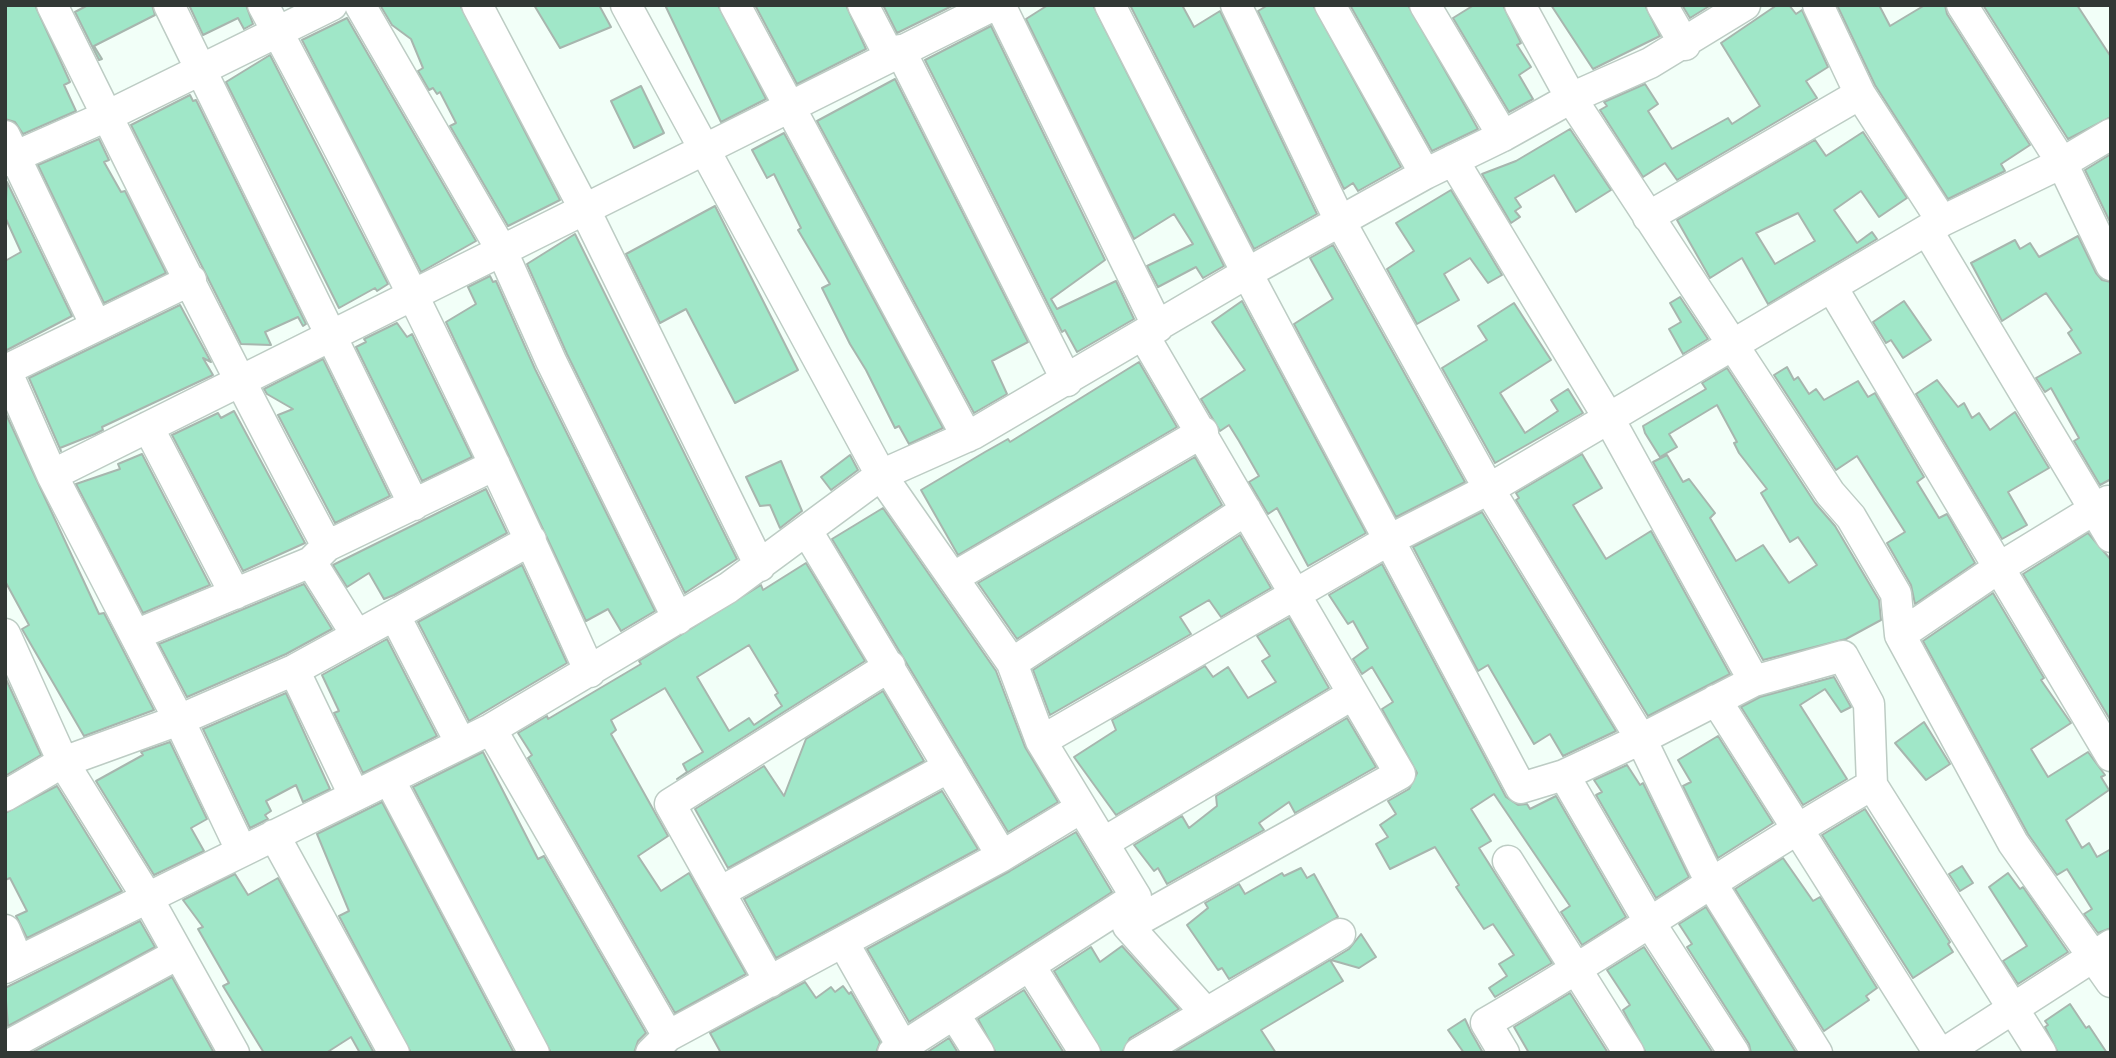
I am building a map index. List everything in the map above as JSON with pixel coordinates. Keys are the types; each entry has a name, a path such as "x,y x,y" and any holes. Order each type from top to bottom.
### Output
{"street":[{"path":"52,5 191,280 356,634"},
{"path":"169,5 414,505"},
{"path":"263,5 495,466 590,672"},
{"path":"96,326 9,151 107,116 332,5"},
{"path":"360,5 501,249 551,361 678,619"},
{"path":"477,5 584,208 760,566"},
{"path":"626,5 881,475 1012,663 1041,741 1136,897 1128,926"},
{"path":"735,5 967,437"},
{"path":"863,5 894,52 1067,381"},
{"path":"1110,5 1247,273 1521,788 1564,775 1641,740 1754,681 1843,656 1869,704 1872,785 2041,1053"},
{"path":"1236,5 1340,221 1489,489 1641,740 1711,883 1817,1053"},
{"path":"1330,5 1425,174"},
{"path":"1425,5 1503,136"},
{"path":"1520,5 1571,98 1733,347 1871,549 1896,594 1900,635 2013,843 2101,950 2111,982"},
{"path":"1662,5 1685,44"},
{"path":"5,930 11,964 354,794 390,781 491,729 678,619 760,566 881,475 967,437 1340,221 1571,98 1685,44 1745,5"},
{"path":"1818,5 1860,94 1935,226 2102,505 2111,537"},
{"path":"1962,5 2062,163 2111,265"},
{"path":"52,475 894,52 991,6 1203,432 1400,774 1128,926"},
{"path":"1648,217 1860,94"},
{"path":"1041,741 1389,540 1489,489 1608,417 1833,289 1935,226 2062,163 2111,134"},
{"path":"1453,160 1608,417 1754,681"},
{"path":"191,280 6,369 52,475 179,720 241,850"},
{"path":"1833,289 2111,756"},
{"path":"148,427 235,594"},
{"path":"954,578 1203,432"},
{"path":"135,635 235,594 495,466"},
{"path":"1900,635 2000,567 2102,505"},
{"path":"1012,663 1246,510"},
{"path":"807,531 1002,856"},
{"path":"5,796 63,762 179,720 294,670 531,540"},
{"path":"395,616 461,744"},
{"path":"5,634 63,762 146,897 234,1053"},
{"path":"770,982 670,804 890,666"},
{"path":"294,670 354,794"},
{"path":"1103,843 1353,694"},
{"path":"1716,700 1795,829 1942,1053 2101,950"},
{"path":"491,729 659,1045 1002,856 1082,808"},
{"path":"720,892 949,767"},
{"path":"1564,775 1650,923 1734,1053"},
{"path":"390,781 534,1053"},
{"path":"1504,1053 1486,1023 1577,970 1795,829 1872,785"},
{"path":"274,835 394,1053"},
{"path":"1508,861 1629,1053"},
{"path":"843,942 900,1051 1136,897"},
{"path":"1128,926 1206,1013"},
{"path":"1139,1053 1340,934"},
{"path":"5,1047 178,954"},
{"path":"1030,966 1085,1053"},
{"path":"954,1014 979,1053"}],"building":[{"path":"5,5 35,5 70,82 64,85 76,111 23,134 15,122 5,119"},
{"path":"88,5 152,5 155,15 94,46 102,59 99,60 75,12"},
{"path":"189,5 246,5 253,24 244,29 238,18 203,35"},
{"path":"380,5 460,5 560,200 508,226 450,126 456,123 440,92 437,94 433,88 429,90 418,71 423,68 411,39 392,25"},
{"path":"534,5 599,5 611,27 560,48"},
{"path":"665,5 718,5 766,99 721,122"},
{"path":"755,5 846,5 866,49 797,84"},
{"path":"883,5 954,5 897,33"},
{"path":"1048,5 1093,5 1224,266 1203,278 1196,267 1158,287 1147,266 1193,244 1174,214 1134,239 1026,19"},
{"path":"1130,5 1182,5 1194,27 1220,11 1317,214 1254,249"},
{"path":"1268,5 1313,5 1401,167 1358,191 1353,183 1344,189 1258,11"},
{"path":"1350,5 1408,5 1478,129 1432,151"},
{"path":"1474,5 1503,5 1521,43 1517,45 1531,67 1519,75 1533,99 1509,112 1453,18"},
{"path":"1551,5 1645,5 1660,36 1593,69"},
{"path":"1682,5 1711,5 1690,18"},
{"path":"1777,5 1789,5 1796,14 1802,10 1828,67 1806,81 1817,98 1677,180 1665,163 1643,177 1600,110 1607,106 1604,102 1645,84 1658,104 1648,111 1672,149 1728,118 1732,124 1760,106 1721,43"},
{"path":"1837,5 1879,5 1890,26 1925,5 1945,5 1947,14 2030,145 2001,164 2005,171 1948,199 1875,85"},
{"path":"1983,5 2077,5 2111,57 2111,117 2068,139"},
{"path":"347,18 476,241 421,272 302,40"},
{"path":"991,26 1105,260 1051,299 1057,309 1116,281 1134,319 1077,352 1065,330 1062,332 925,60"},
{"path":"270,55 388,284 377,291 375,288 339,308 226,82"},
{"path":"895,79 1028,342 992,361 1007,394 974,413 817,121"},
{"path":"641,86 664,133 634,148 611,101"},
{"path":"190,95 193,101 196,100 306,324 303,326 298,317 265,332 271,345 241,344 131,125"},
{"path":"1570,129 1611,190 1576,212 1554,175 1515,198 1521,207 1515,211 1520,217 1511,223 1482,174 1516,161"},
{"path":"1863,132 1907,198 1879,217 1861,191 1834,210 1857,243 1872,232 1877,239 1768,304 1742,258 1710,278 1677,220 1815,140 1826,156","holes":["1798,213 1815,241 1775,264 1756,233"]},
{"path":"784,133 943,428 909,444 899,426 895,428 822,288 830,284 798,230 801,228 774,174 767,178 752,150"},
{"path":"99,139 109,160 104,162 121,192 125,191 166,273 104,303 38,165"},
{"path":"2111,154 2111,224 2085,170"},
{"path":"7,182 72,316 5,351 5,261 21,252 5,217"},
{"path":"1451,190 1502,275 1488,283 1470,258 1444,274 1459,300 1417,324 1387,269 1414,251 1396,223"},
{"path":"715,206 798,370 735,403 686,309 660,323 626,254"},
{"path":"575,234 737,559 685,593 567,354 527,264"},
{"path":"2078,236 2096,273 2102,280 2111,282 2111,479 2100,485 2074,441 2079,438 2051,388 2045,392 2036,378 2081,353 2068,333 2072,330 2046,293 2002,321 1971,263 2015,240 2020,249 2030,243 2039,257"},
{"path":"1333,245 1465,482 1396,517 1294,324 1333,299 1310,258"},
{"path":"490,276 493,282 496,281 535,369 655,611 621,631 608,609 586,621 446,322 476,304 468,287"},
{"path":"1680,297 1708,339 1683,354 1669,329 1681,322 1670,303"},
{"path":"1242,301 1366,533 1308,566 1277,508 1268,514 1249,482 1259,476 1229,425 1220,431 1201,399 1245,370 1212,322"},
{"path":"1904,301 1931,340 1903,358 1891,340 1886,343 1873,322"},
{"path":"1514,303 1551,360 1500,393 1525,433 1558,411 1551,400 1568,389 1583,413 1495,463 1442,368 1487,340 1478,326"},
{"path":"180,305 211,362 203,358 213,375 102,427 103,430 95,434 60,448 61,451 29,378"},
{"path":"397,323 407,337 412,334 472,457 422,481 356,347 366,342 364,339"},
{"path":"323,359 390,496 335,523 278,415 293,409 267,394 264,389"},
{"path":"1139,362 1177,427 958,555 921,490 1008,439 1010,442"},
{"path":"1787,367 1794,380 1798,377 1809,394 1816,389 1824,400 1858,381 1868,397 1875,393 1924,477 1917,482 1939,518 1947,514 1975,563 1915,604 1911,585 1887,543 1905,532 1857,456 1836,470 1774,375"},
{"path":"1727,368 1815,503 1835,526 1879,600 1881,620 1846,639 1763,660 1653,462 1667,455 1683,482 1689,479 1715,513 1710,518 1736,561 1763,545 1789,583 1817,565 1798,537 1790,542 1761,493 1767,489 1739,453 1734,443 1737,442 1717,405 1669,434 1677,447 1660,457 1645,433 1643,426 1706,389 1702,383"},
{"path":"1937,380 1958,407 1964,403 1972,418 1979,413 1990,430 2015,412 2049,468 2008,492 2027,525 2002,539 1916,394"},
{"path":"234,411 305,543 243,571 172,435 218,413 221,418"},
{"path":"5,412 99,614 104,613 154,710 84,736 22,629 29,625 5,581"},
{"path":"142,454 210,585 143,613 76,484 120,469 118,464"},
{"path":"1582,454 1602,488 1573,505 1606,559 1651,531 1730,674 1648,716 1516,500 1519,498 1516,493"},
{"path":"850,455 858,470 831,490 821,477"},
{"path":"1195,457 1222,505 1017,639 978,583"},
{"path":"781,461 802,511 780,528 770,505 760,506 746,477"},
{"path":"486,489 507,533 394,595 384,599 369,573 347,587 333,565"},
{"path":"883,508 996,671 1025,747 1058,802 1008,832 832,539"},
{"path":"1482,512 1616,731 1563,756 1550,734 1534,744 1488,665 1478,671 1413,547"},
{"path":"2088,533 2111,560 2111,721 2023,574"},
{"path":"1240,535 1271,588 1221,617 1209,600 1180,617 1191,634 1050,715 1033,670"},
{"path":"806,563 865,661 677,779 687,772 683,764 703,752 665,688 611,720 616,730 611,734 668,836 638,856 661,891 689,873 746,974 675,1013 528,758 532,755 518,733 547,716 548,719 641,664 639,661 761,585 763,590","holes":["749,645 778,693 775,695 782,706 754,725 749,718 729,731 697,677"]},
{"path":"1382,564 1506,797 1518,805 1527,804 1530,809 1556,796 1626,917 1582,945 1561,912 1570,906 1494,794 1471,809 1491,841 1479,848 1552,963 1495,997 1489,988 1507,976 1499,964 1514,955 1493,924 1484,929 1456,887 1459,885 1435,847 1390,869 1376,844 1388,837 1380,825 1396,814 1388,801 1409,789 1417,773 1382,709 1393,702 1372,667 1362,674 1353,659 1368,648 1353,621 1348,624 1329,595"},
{"path":"522,565 567,663 469,721 418,622"},
{"path":"304,584 332,629 286,654 187,697 159,644"},
{"path":"1993,593 2044,678 2041,680 2071,723 2031,749 2048,777 2088,752 2105,775 2101,777 2109,790 2066,820 2082,848 2089,843 2097,857 2111,849 2111,928 2098,933 2084,914 2092,909 2067,869 2057,875 2028,834 1923,641"},
{"path":"1289,618 1329,688 1116,815 1074,757 1116,730 1112,720 1205,666 1213,677 1228,667 1248,698 1276,682 1262,661 1270,656 1257,636"},
{"path":"387,639 437,736 363,773 334,713 339,711 322,675"},
{"path":"5,677 41,755 5,776"},
{"path":"1834,677 1851,707 1841,712 1825,689 1800,705 1847,779 1803,805 1741,707 1760,697"},
{"path":"883,691 924,761 728,868 695,809 764,766 784,796 806,739"},
{"path":"286,693 330,789 303,802 296,785 266,801 271,811 265,815 268,819 250,828 203,729"},
{"path":"1347,718 1376,767 1295,813 1289,802 1259,823 1264,830 1167,884 1158,868 1154,871 1134,845 1182,816 1189,828 1217,806 1216,796"},
{"path":"1924,722 1950,764 1926,780 1895,743"},
{"path":"1718,736 1773,823 1718,858 1683,786 1691,782 1678,760"},
{"path":"170,742 207,819 191,828 204,851 154,875 96,781 143,755 141,752"},
{"path":"483,752 538,859 544,856 646,1033 638,1041 634,1053 551,1053 413,787"},
{"path":"1627,765 1640,785 1643,783 1689,877 1656,898 1596,795 1602,792 1594,780"},
{"path":"57,786 122,891 27,938 16,916 27,911 10,878 5,880 5,813"},
{"path":"942,791 978,849 776,958 744,899"},
{"path":"382,802 514,1053 411,1053 339,916 349,911 317,834"},
{"path":"1865,809 1950,942 1948,944 1953,952 1913,978 1822,835"},
{"path":"1076,832 1112,892 909,1022 867,949"},
{"path":"1783,858 1813,901 1820,897 1877,988 1866,996 1869,1000 1824,1031 1735,889"},
{"path":"1962,866 1973,883 1960,891 1949,874"},
{"path":"1301,868 1307,878 1314,874 1338,917 1229,979 1222,968 1218,970 1187,925 1208,908 1205,903 1239,884 1245,894 1282,873 1284,876"},
{"path":"2008,873 2020,889 2023,887 2068,952 2018,984 2003,961 2027,946 1989,887"},
{"path":"235,874 248,895 278,878 374,1053 360,1053 351,1037 326,1053 264,1053 223,986 229,983 198,929 203,927 183,900"},
{"path":"1706,907 1794,1053 1751,1053 1749,1044 1687,947 1692,944 1679,924"},
{"path":"140,921 155,947 8,1026 5,988"},
{"path":"1361,934 1376,957 1359,968 1331,960 1349,949"},
{"path":"1122,946 1179,1009 1130,1038 1122,1053 1102,1053 1054,971 1091,947 1100,962"},
{"path":"1644,947 1713,1053 1646,1053 1623,1010 1630,1005 1607,970"},
{"path":"1330,960 1343,981 1261,1030 1276,1053 1176,1051"},
{"path":"172,977 214,1053 31,1053"},
{"path":"805,982 816,998 831,987 835,992 843,986 849,994 851,992 880,1042 876,1053 721,1053 710,1033"},
{"path":"1024,990 1064,1053 996,1053 978,1019"},
{"path":"1570,993 1608,1053 1529,1053 1514,1027"},
{"path":"2070,1004 2107,1053 2058,1053 2045,1027 2048,1025 2045,1021"},
{"path":"1465,1019 1483,1053 1464,1053 1448,1030"},
{"path":"949,1038 958,1053 926,1053"}]}
